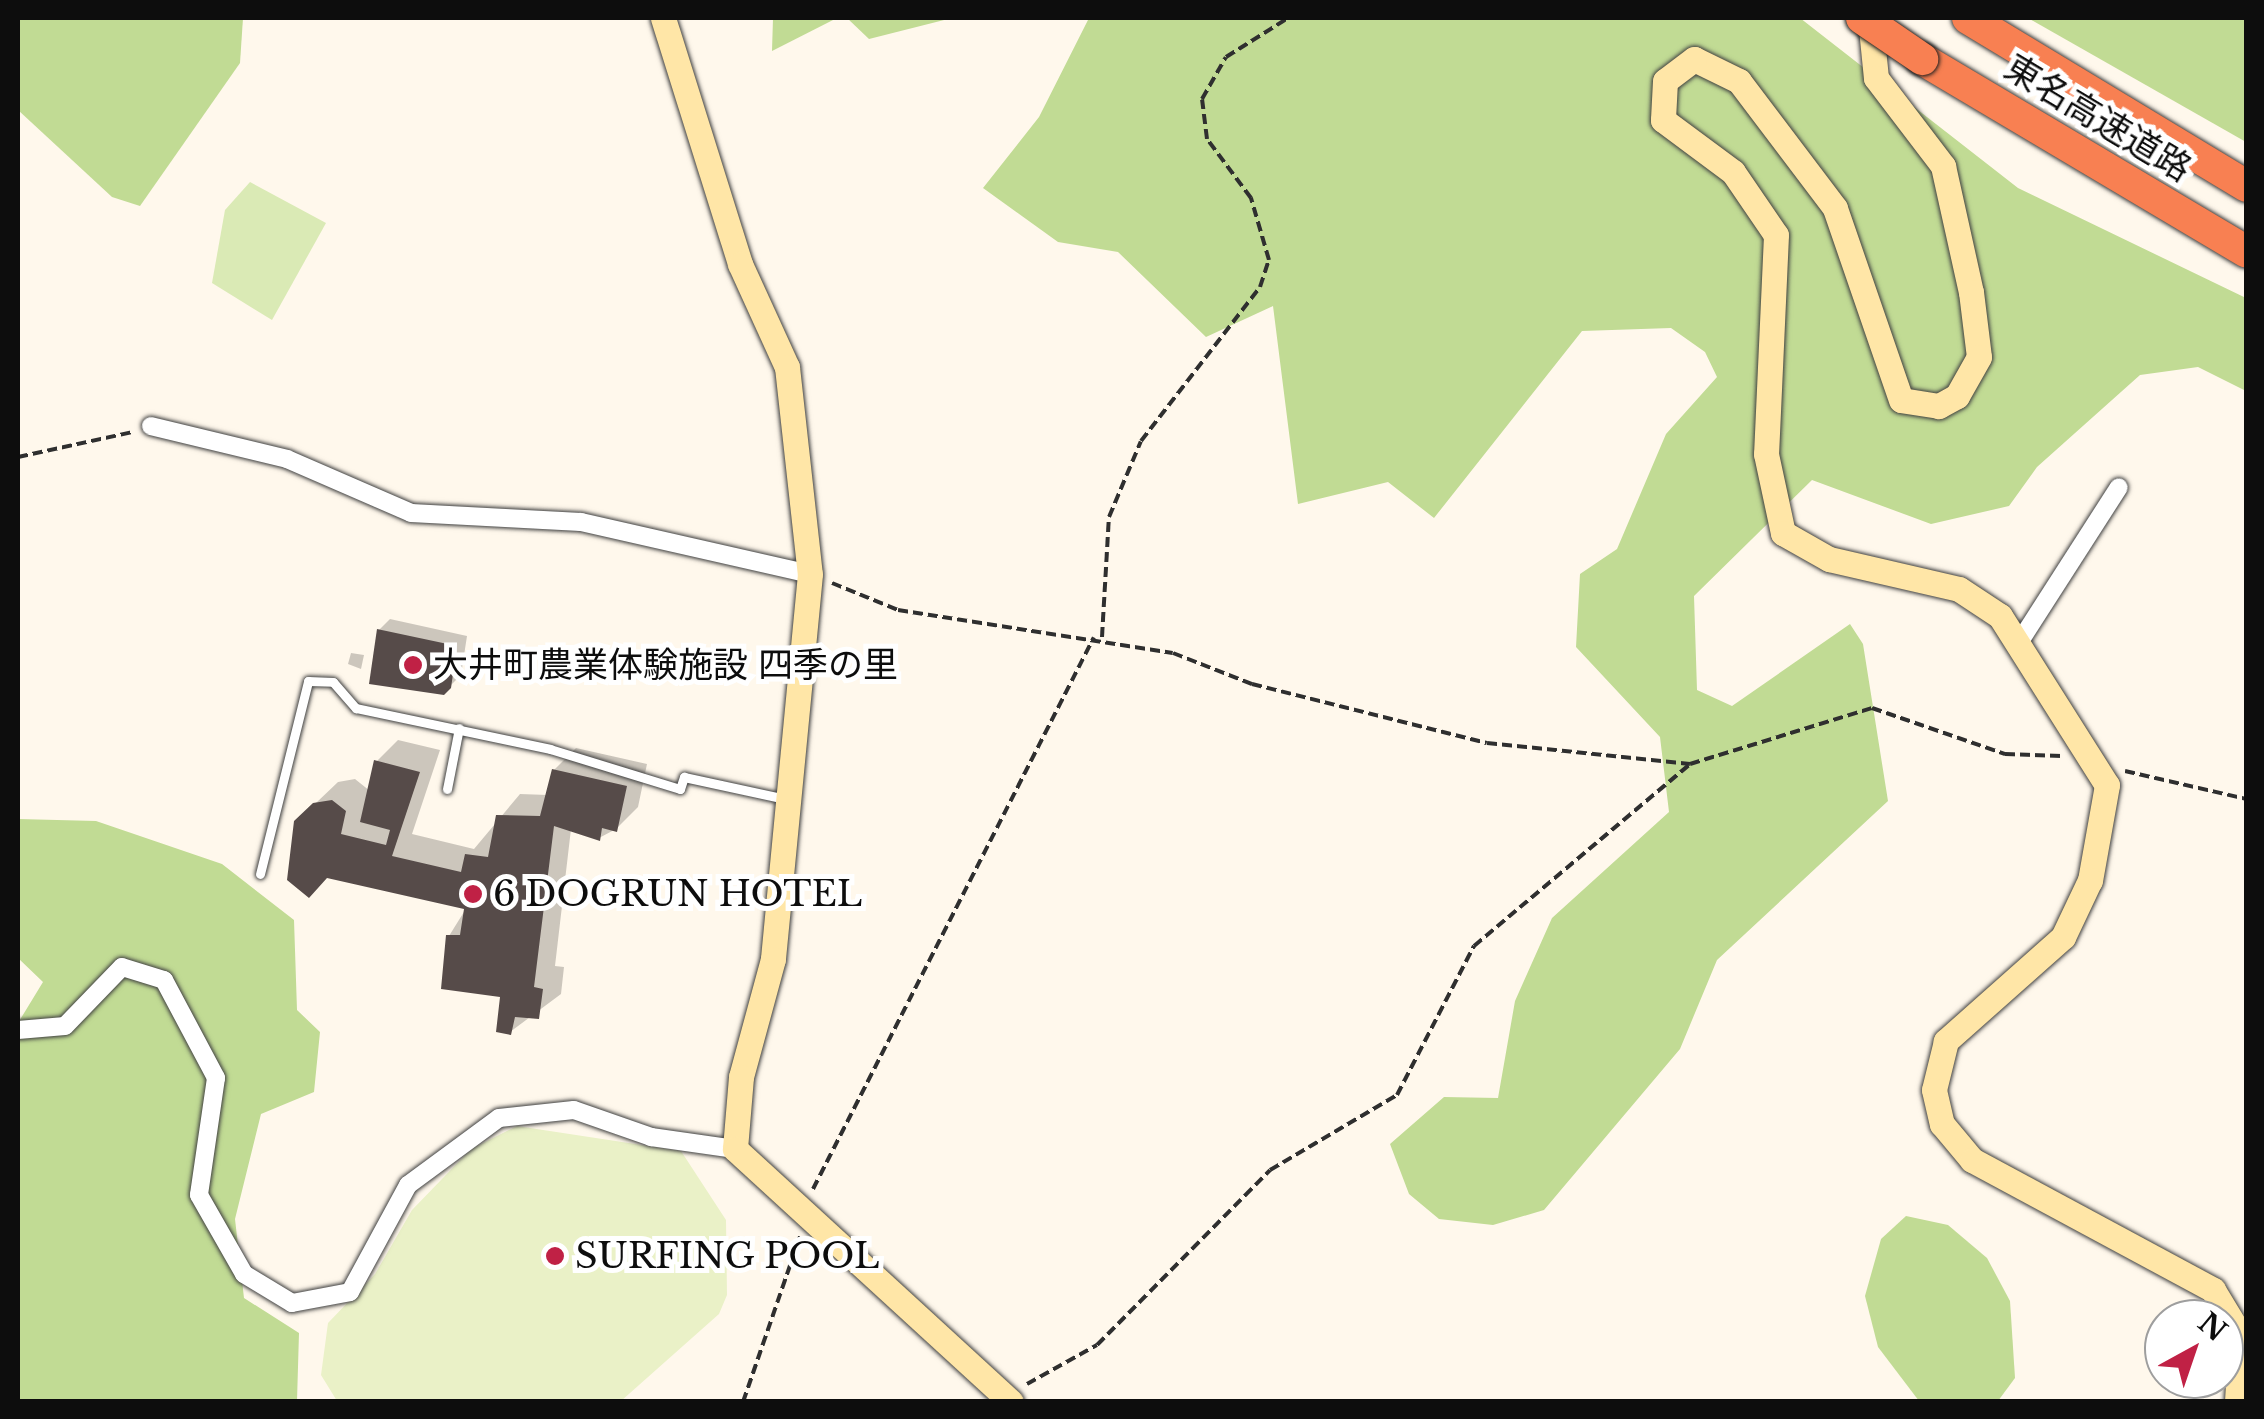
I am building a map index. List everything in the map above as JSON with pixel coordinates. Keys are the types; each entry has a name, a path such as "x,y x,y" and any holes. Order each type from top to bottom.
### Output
{"highway":[{"name":"東名高速道路","path":"1862,18 1922,59 2246,250"},
{"name":"東名高速道路","path":"1968,18 2246,186"}],"street":[{"path":"663,18 728,231 787,367 810,574 773,960 741,1077 735,1149"},
{"path":"1870,18 1876,78 1943,166 1971,292 1979,357 1957,396 1940,406 1901,400 1834,208 1740,81 1694,59 1665,82 1663,120 1734,172 1776,235 1766,469 1783,532 1829,559 1959,589 2022,638 2108,785 2105,815 2079,909 2051,951 1946,1041 1937,1112 1972,1160 2213,1290 2241,1336 2237,1402"},
{"path":"152,426 287,459 412,513 581,522 810,574"},
{"path":"2022,638 2120,488"},
{"path":"18,1030 65,1026 122,967 164,980 216,1078 199,1195 244,1274 292,1303 350,1292 408,1185 500,1118 574,1110 651,1136 735,1149 804,1218 1008,1398"}],"lane":[{"path":"260,874 308,681 333,682 356,708 459,728 680,789 684,778 788,799"},
{"path":"447,789 459,728"}],"path":[{"path":"1102,637 1109,517 1141,441 1260,288 1269,260 1251,198 1207,139 1202,99 1226,57 1288,18"},
{"path":"18,457 152,426"},
{"path":"810,574 898,610 1102,637 1487,743 1690,764 1872,708 2005,754 2098,767 2246,799"},
{"path":"743,1402 804,1218 1094,637"},
{"path":"1008,1398 1097,1345 1270,1170 1397,1095 1474,946 1690,764"}],"green space":[{"path":"18,18 243,18 240,63 140,206 112,197 18,110"},
{"path":"773,18 837,18 772,51"},
{"path":"847,18 952,18 869,39"},
{"path":"1089,18 1800,18 2018,188 2246,298 2246,391 2198,367 2140,375 2037,467 2009,506 1931,524 1812,480 1694,596 1697,690 1732,706 1850,624 1863,644 1888,801 1717,960 1680,1049 1544,1210 1493,1225 1439,1219 1409,1194 1390,1144 1444,1097 1498,1098 1515,1001 1552,918 1669,812 1660,737 1576,647 1580,574 1617,549 1666,434 1717,377 1705,352 1671,328 1582,331 1434,518 1388,482 1298,504 1273,306 1206,337 1118,252 1058,242 983,188 1039,117"},
{"path":"2028,18 2246,18 2246,142 2035,22"},
{"path":"250,182 326,223 272,320 212,283 225,210"},
{"path":"18,819 96,821 222,864 294,920 297,1010 320,1032 314,1092 261,1114 235,1219 244,1298 299,1333 297,1401 18,1401 18,1023 43,982 18,958"},
{"name":"SURFING POOL","path":"517,1126 681,1151 726,1220 727,1295 719,1314 621,1401 337,1401 321,1375 328,1323 375,1274 412,1210 471,1149"},
{"path":"1906,1216 1948,1225 1987,1258 2010,1301 2015,1378 1998,1401 1919,1401 1878,1347 1865,1296 1881,1239"}],"building":[{"name":"大井町農業体験施設 四季の里","path":"377,629 457,646 451,688 444,695 369,684"},
{"name":"6 DOGRUN HOTEL","path":"374,760 420,772 392,856 461,872 465,854 488,857 496,815 540,816 552,769 627,786 617,832 602,828 600,841 554,826 534,987 543,989 539,1019 515,1017 511,1035 496,1032 500,997 441,989 446,935 460,935 464,909 327,878 309,898 287,880 294,821 313,803 332,800 346,811 341,834 386,845 390,830 360,822"}],"place":[{"name":"大井町農業体験施設 四季の里","path":"413,665"},
{"name":"6 DOGRUN HOTEL","path":"473,894"},
{"name":"SURFING POOL","path":"555,1256"}]}
